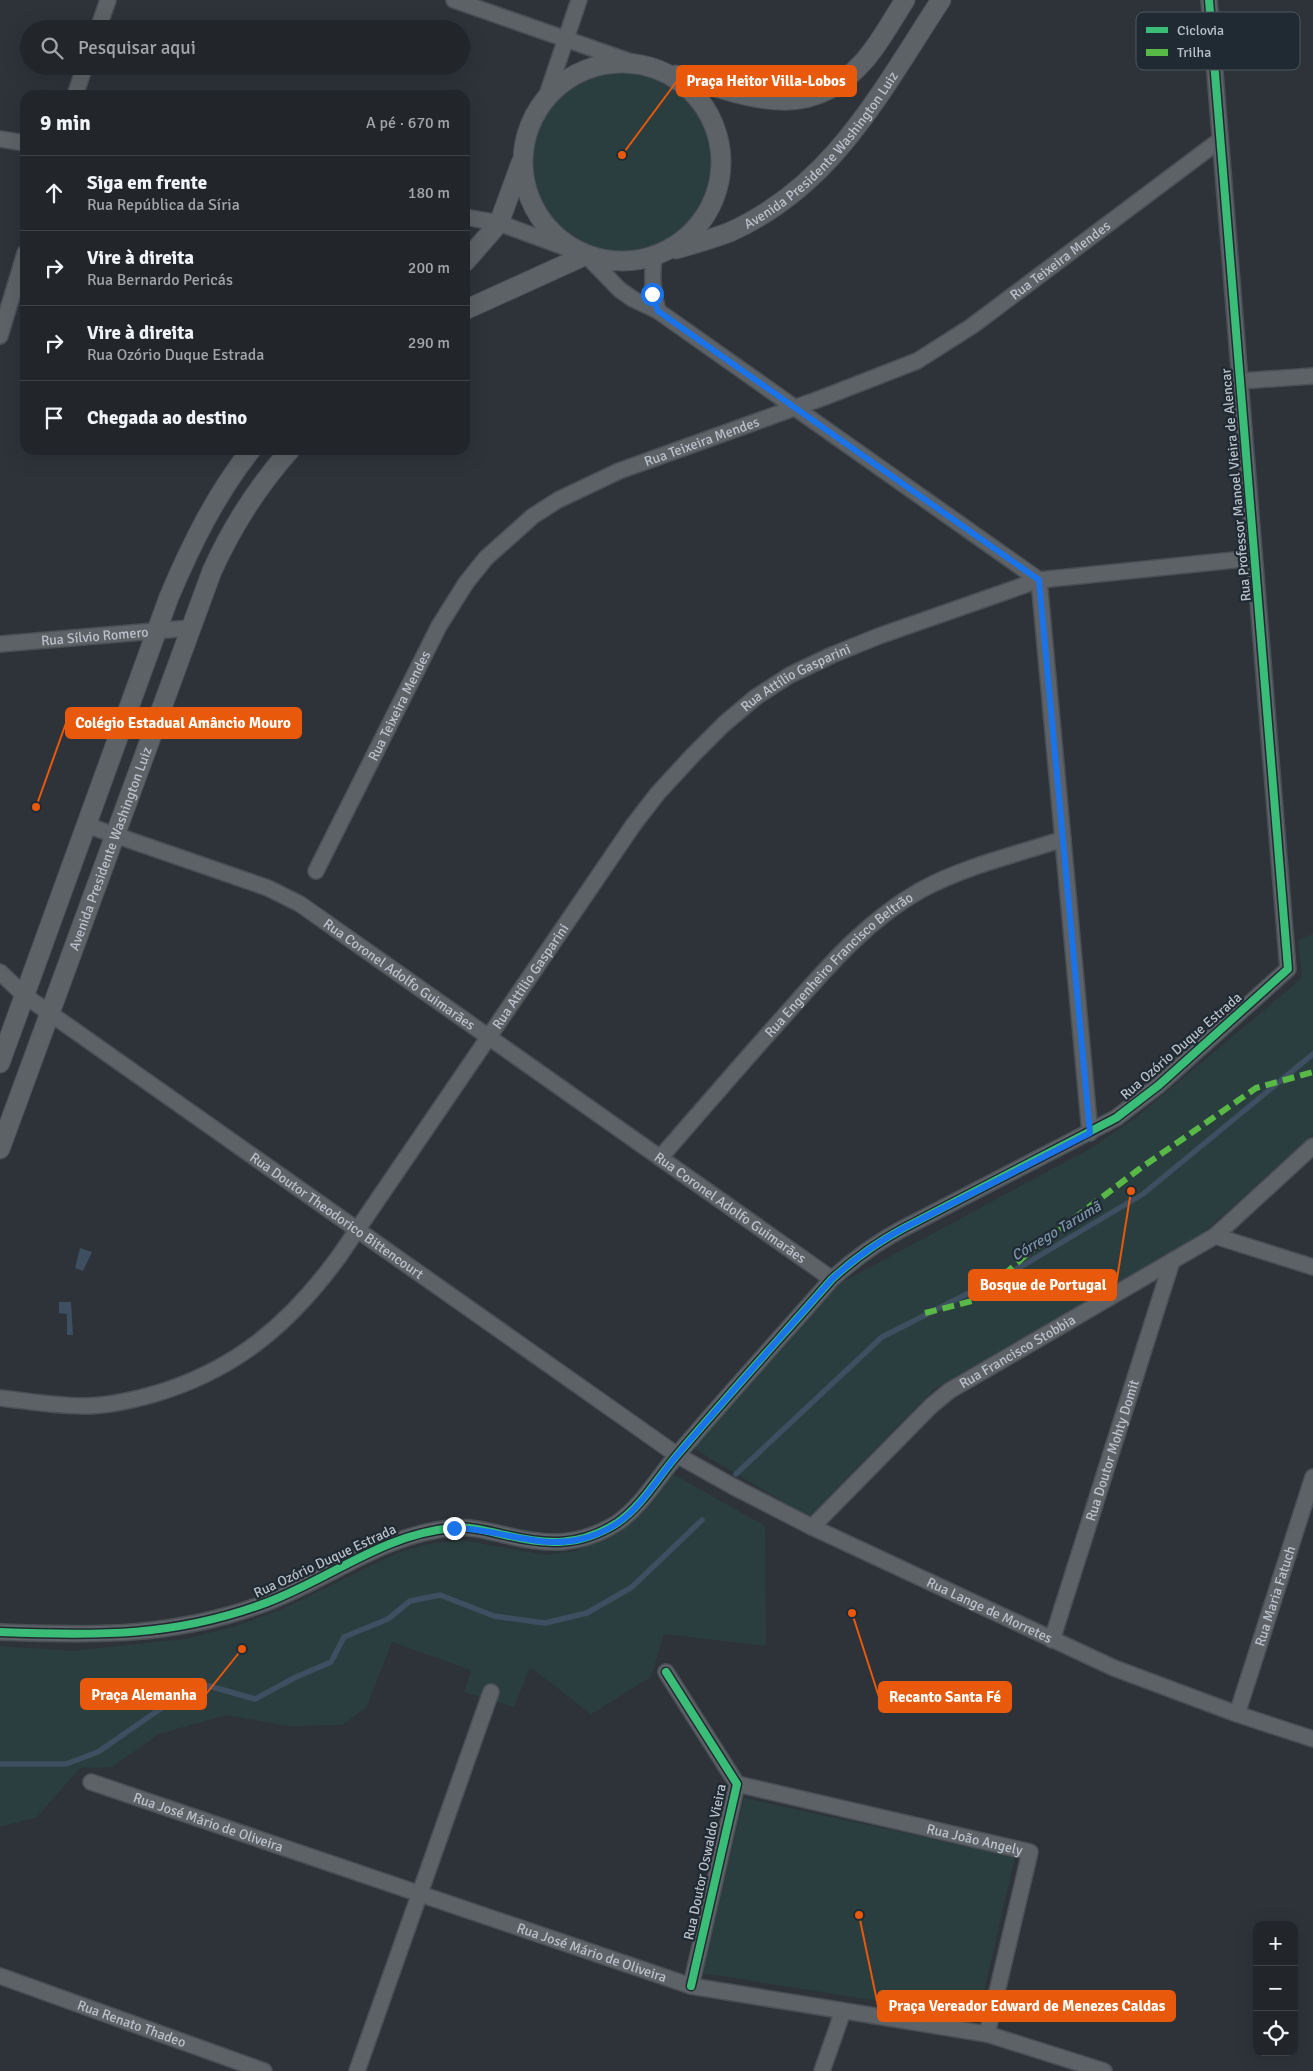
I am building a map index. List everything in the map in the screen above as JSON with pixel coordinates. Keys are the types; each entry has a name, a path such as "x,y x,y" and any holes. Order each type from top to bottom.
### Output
{"street":[{"path":"101,20 108,0"},
{"path":"454,0 637,64"},
{"path":"546,98 579,0"},
{"name":"Avenida Presidente Washington Luiz","path":"905,0 865,60 839,84 812,97 786,101 765,99 637,64 604,65 572,76 546,98 529,127 523,160 526,190 539,218 560,240 586,255 620,262 659,254 709,240 746,224 789,197 810,180 847,140 941,0"},
{"name":"Rua Professor Manoel Vieira de Alencar","path":"1214,70 1288,969"},
{"path":"658,311 652,294 652,280 659,254 691,233 710,207 720,177 720,144 709,114 690,89 663,71"},
{"path":"77,90 82,75"},
{"path":"0,139 20,142"},
{"name":"Rua Teixeira Mendes","path":"316,871 439,626 466,583 486,558 532,516 586,485 619,471 893,372 917,361 947,343 1220,140"},
{"path":"470,256 499,223 523,160"},
{"path":"470,218 499,223 586,255 620,290 633,299 658,311 1039,580 1090,1133"},
{"path":"470,308 586,255"},
{"path":"0,336 20,270"},
{"path":"1240,381 1313,376"},
{"path":"0,1063 157,631 194,541 230,478 247,455"},
{"name":"Avenida Presidente Washington Luiz","path":"0,1149 190,628 224,545 248,505 286,455"},
{"name":"Rua Attílio Gasparini","path":"0,1398 84,1406 111,1404 170,1390 232,1361 286,1320 321,1280 358,1230 634,824 658,793 724,724 756,697 790,675 832,655 879,636 1039,580 1254,558"},
{"name":"Rua Sílvio Romero","path":"0,644 190,628"},
{"name":"Rua Coronel Adolfo Guimarães","path":"86,825 285,895 319,917 832,1279"},
{"name":"Rua Engenheiro Francisco Beltrão","path":"660,1158 834,960 870,925 893,907 947,876 1063,839"},
{"name":"Rua Ozório Duque Estrada","path":"0,1632 104,1635 139,1633 212,1620 270,1602 382,1546 429,1531 473,1528 542,1542 560,1543 583,1539 602,1532 631,1512 677,1455 832,1279 874,1244 1090,1133 1139,1102 1288,969"},
{"name":"Rua Doutor Theodorico Bittencourt","path":"0,972 24,995 50,1014 677,1455"},
{"name":"Rua Francisco Stobbia","path":"812,1527 920,1416 949,1391 1215,1236 1313,1146"},
{"path":"1215,1236 1313,1267"},
{"name":"Rua Doutor Mohty Domit","path":"1052,1640 1172,1261"},
{"name":"Rua Lange de Morretes","path":"677,1455 812,1527 1052,1640 1150,1682 1313,1739"},
{"name":"Rua Maria Fatuch","path":"1237,1714 1313,1477"},
{"name":"Rua Doutor Oswaldo Vieira","path":"666,1672 737,1784 691,1986"},
{"path":"357,2071 491,1692"},
{"name":"Rua José Mário de Oliveira","path":"91,1782 691,1986 987,2034 1104,2071"},
{"name":"Rua João Angely","path":"737,1784 1030,1852 987,2034"},
{"name":"Rua Renato Thadeo","path":"0,1976 264,2071"},
{"path":"822,2071 843,2011"}],"shaded area":[{"path":"622,73 656,80 671,88 685,99 696,113 704,128 711,162 704,196 696,211 685,225 671,236 656,244 622,251 588,244 573,236 559,225 548,211 540,196 533,162 540,128 548,113 559,99 573,88 588,80"},
{"path":"1313,934 1313,1134 1202,1234 933,1390 809,1517 693,1448 841,1283 1093,1147 1138,1116 1302,978 1298,940"},
{"path":"673,1474 765,1526 766,1646 664,1634 651,1677 591,1714 530,1667 514,1707 464,1692 471,1670 392,1642 366,1708 342,1725 289,1726 226,1715 159,1734 112,1767 80,1768 37,1817 0,1827 0,1646 72,1651 185,1639 237,1626 282,1609 397,1553 428,1544 461,1540 545,1555 576,1551 617,1532 645,1511"},
{"path":"744,1798 1015,1857 978,2017 703,1973"}],"water":[{"path":"80,1248 92,1252 83,1271 75,1268"},
{"path":"59,1302 71,1302 73,1335 67,1335 67,1314 59,1313"}],"waterway":[{"name":"Córrego Tarumã","path":"736,1474 882,1337 1022,1266 1143,1194 1313,1054"},
{"name":"Córrego Tarumã","path":"0,1764 66,1764 98,1752 176,1698 209,1686 255,1699 296,1677 331,1662 344,1637 388,1619 410,1601 440,1595 494,1616 545,1623 587,1613 632,1587 702,1520"}],"marked path":[{"path":"925,1313 976,1300 1027,1254 1138,1170 1256,1088 1313,1072"}],"cycle path":[{"path":"1209,0 1210,12"},
{"path":"0,1632 70,1634 136,1632 201,1622 234,1614 268,1602 358,1558 403,1539 427,1532 465,1528 486,1530 534,1541 562,1542 576,1540 603,1531 617,1523 634,1508 735,1388 832,1279 849,1265 874,1246 902,1229 1116,1118 1159,1085 1288,969 1215,70"},
{"path":"666,1672 737,1784 691,1986"}],"place":[{"name":"Praça Heitor Villa-Lobos","path":"622,155"},
{"name":"Colégio Estadual Amâncio Mouro","path":"36,807"},
{"name":"Bosque de Portugal","path":"1131,1191"},
{"name":"Recanto Santa Fé","path":"852,1613"},
{"name":"Praça Alemanha","path":"242,1649"},
{"name":"Praça Vereador Edward de Menezes Caldas","path":"859,1915"}],"route":[{"path":"454,1528 473,1528 525,1540 560,1543 583,1539 602,1532 619,1522 631,1512 677,1455 832,1279 854,1260 874,1244 1090,1133 1039,580 658,311 652,294"}]}
